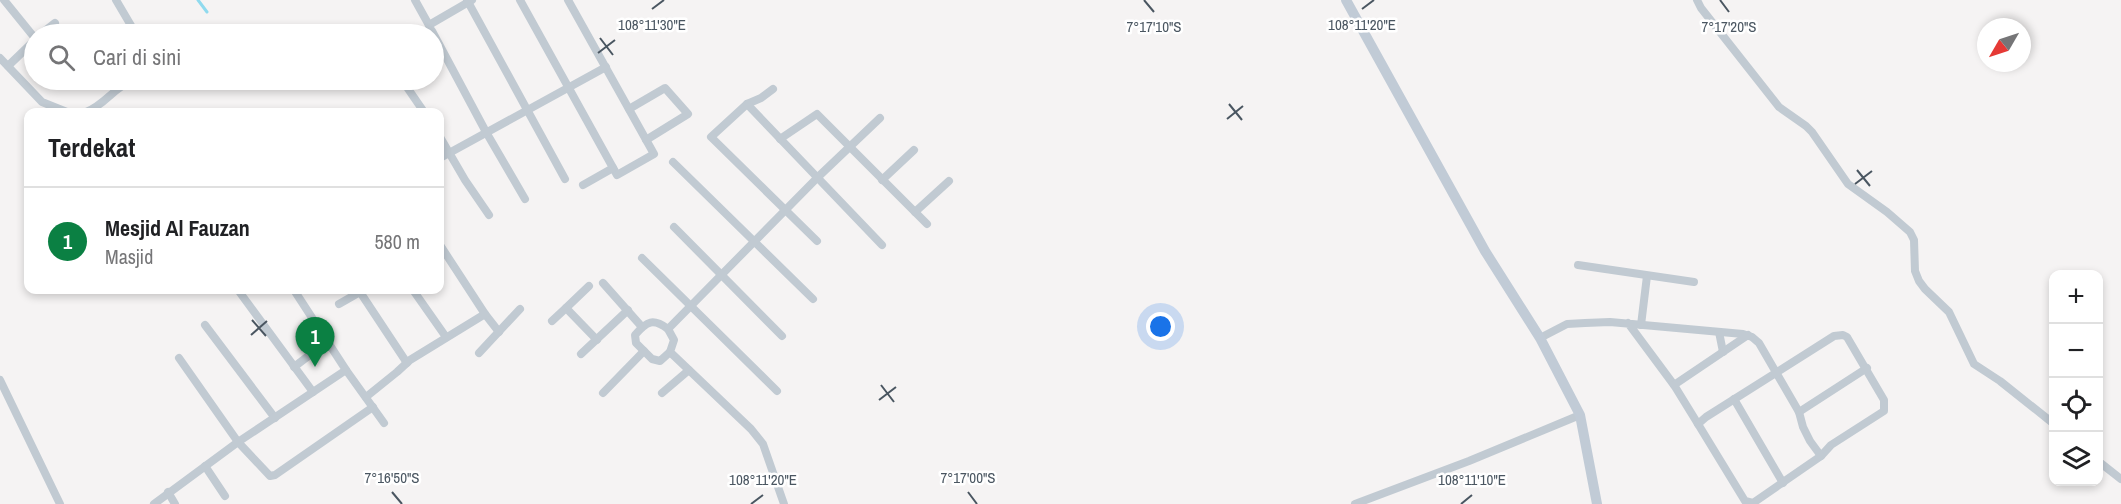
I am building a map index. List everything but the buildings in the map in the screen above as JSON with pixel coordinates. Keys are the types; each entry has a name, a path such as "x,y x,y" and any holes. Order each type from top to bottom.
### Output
{"street":[{"path":"4,0 24,26"},
{"path":"116,0 130,24"},
{"path":"415,0 426,24"},
{"path":"520,0 617,175 654,154 568,0"},
{"path":"1346,0 1485,251 1540,338 1580,415 1597,504"},
{"path":"1697,0 1779,107 1812,132 1848,184 1910,232 1914,240 1915,271 1919,281 1924,289 1949,312 1977,367 2000,381 2049,420"},
{"path":"437,24 469,1 565,179"},
{"path":"24,47 3,63 24,84"},
{"path":"444,57 525,199"},
{"path":"444,156 606,67"},
{"path":"629,109 665,88 688,114 646,140"},
{"path":"773,89 747,104 711,137 816,241"},
{"path":"30,90 42,102 57,108"},
{"path":"95,108 118,90"},
{"path":"409,90 421,108"},
{"path":"747,104 882,245"},
{"path":"780,139 817,114 927,224"},
{"path":"668,329 818,177 880,118"},
{"path":"444,144 489,215"},
{"path":"882,180 914,150"},
{"path":"674,162 813,298"},
{"path":"583,185 613,168"},
{"path":"915,212 949,182"},
{"path":"674,227 782,336"},
{"path":"444,251 499,332"},
{"path":"642,258 777,392"},
{"path":"1578,266 1694,282"},
{"path":"1641,325 1647,276"},
{"path":"603,283 642,327"},
{"path":"552,321 589,286"},
{"path":"241,294 313,392"},
{"path":"297,294 384,423"},
{"path":"339,304 356,294"},
{"path":"363,294 407,363"},
{"path":"416,294 446,337"},
{"path":"566,308 597,340"},
{"path":"479,353 520,309"},
{"path":"582,354 628,310"},
{"path":"366,397 407,363 485,314"},
{"path":"651,322 658,322 668,329 674,340 670,352 660,361 652,359 636,343 635,335 642,327 651,322"},
{"path":"1540,338 1567,324 1610,322 1748,336 1759,343 1799,412 1803,427 1821,456"},
{"path":"1628,323 1674,385 1745,501 1753,503 1821,456 1831,445 1884,411 1884,400 1847,337 1839,334 1776,372 1698,424"},
{"path":"205,325 275,418"},
{"path":"1719,332 1723,352"},
{"path":"1674,385 1748,336"},
{"path":"294,366 328,341"},
{"path":"603,393 644,351"},
{"path":"670,352 751,429 763,444 784,504"},
{"path":"179,358 238,442 269,475 273,476 373,407"},
{"path":"1799,412 1867,368"},
{"path":"154,504 238,442 346,369"},
{"path":"662,393 689,370"},
{"path":"0,380 60,504"},
{"path":"1734,399 1783,483"},
{"path":"1355,504 1469,461 1580,415"},
{"path":"2103,464 2121,479"},
{"path":"205,466 225,496"},
{"path":"168,492 176,504"}],"waterway":[{"path":"198,0 207,12"}],"place":[{"name":"Mesjid Al Fauzan","path":"315,367"}]}
